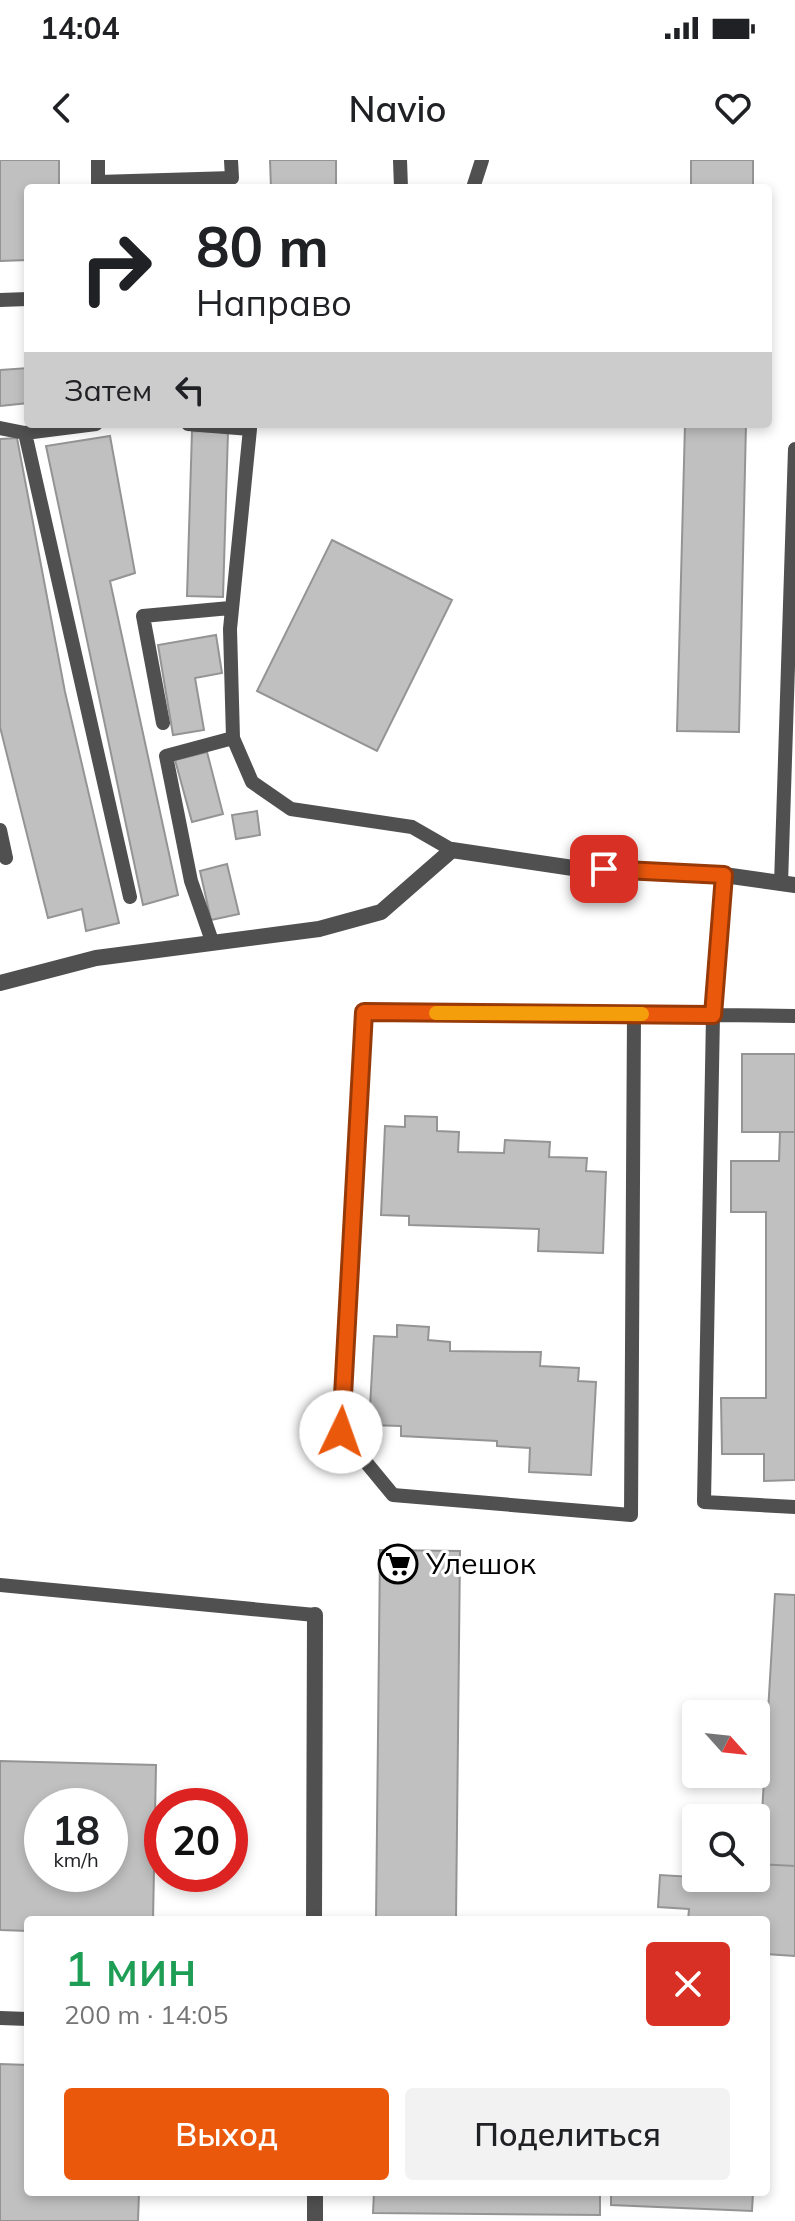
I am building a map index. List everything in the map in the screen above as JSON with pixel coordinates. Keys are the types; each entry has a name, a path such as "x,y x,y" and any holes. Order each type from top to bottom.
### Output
{"street":[{"path":"0,983 96,958 319,929 381,912 452,850 573,868 724,875 788,884"},
{"path":"314,1916 315,1615"},
{"path":"315,2196 315,2221"}],"lane":[{"path":"98,160 98,184"},
{"path":"117,184 232,178 231,160"},
{"path":"400,160 401,184"},
{"path":"474,184 482,160"},
{"path":"0,300 24,299"},
{"path":"0,428 25,433 64,428"},
{"path":"238,428 250,429 230,608 233,738 252,782 291,809 412,827 452,850"},
{"path":"25,433 130,897"},
{"path":"788,884 795,449"},
{"path":"163,723 143,616 230,608"},
{"path":"212,941 191,881 166,756 233,738"},
{"path":"0,830 6,858"},
{"path":"724,875 713,1015 704,1502 795,1507"},
{"path":"634,1014 631,1515 393,1495 341,1432 364,1012 634,1014 795,1016"},
{"path":"0,1585 315,1615"},
{"path":"0,2018 24,2019"}],"building":[{"path":"0,160 59,160 59,184 24,184 24,260 0,261"},
{"path":"270,160 336,160 336,184 271,184"},
{"path":"691,160 753,160 753,184 691,184"},
{"path":"24,368 24,403 0,406 0,370"},
{"path":"685,428 746,428 739,732 677,731"},
{"path":"192,431 228,432 223,597 187,596"},
{"path":"110,436 135,573 110,581 178,895 143,905 46,446"},
{"path":"17,438 65,692 119,923 86,931 82,909 48,918 0,727 0,439"},
{"path":"332,540 452,600 377,751 257,691"},
{"path":"216,635 222,673 195,678 204,730 173,735 158,645"},
{"path":"207,752 223,814 192,822 175,760"},
{"path":"257,811 260,835 236,839 232,815"},
{"path":"227,864 239,914 211,920 200,871"},
{"path":"742,1054 795,1054 795,1132 742,1132"},
{"path":"405,1116 437,1117 437,1131 459,1132 458,1152 504,1153 505,1140 550,1142 549,1157 587,1158 586,1171 606,1172 603,1253 538,1251 539,1229 409,1225 409,1216 381,1215 385,1126 405,1127"},
{"path":"780,1132 795,1132 795,1480 764,1481 764,1454 722,1454 721,1398 766,1398 766,1212 731,1212 731,1161 779,1161"},
{"path":"397,1325 429,1327 428,1340 450,1342 450,1351 541,1352 540,1366 579,1368 578,1381 596,1382 591,1475 529,1472 530,1448 497,1446 497,1441 401,1436 401,1426 369,1425 374,1336 397,1337"},
{"path":"380,1550 460,1551 456,1916 376,1916"},
{"path":"775,1594 795,1595 795,1866 770,1865 770,1804 763,1804 764,1788 770,1788 769,1700"},
{"path":"0,1761 156,1765 156,1788 144,1788 144,1892 154,1892 153,1916 24,1916 24,1931 0,1930"},
{"path":"770,1865 795,1866 795,1956 770,1954 770,1916 688,1916 689,1909 658,1907 660,1875 682,1876 682,1892 770,1892"},
{"path":"0,2064 24,2065 24,2196 139,2196 138,2221 0,2221"},
{"path":"374,2196 600,2196 600,2215 373,2213"},
{"path":"611,2196 753,2196 752,2211 611,2205"}],"slow traffic":[{"path":"436,1013 642,1014"}],"place":[{"name":"Улешок","path":"398,1564"}],"route":[{"path":"341,1432 364,1012 713,1015 724,875 604,869"}]}
